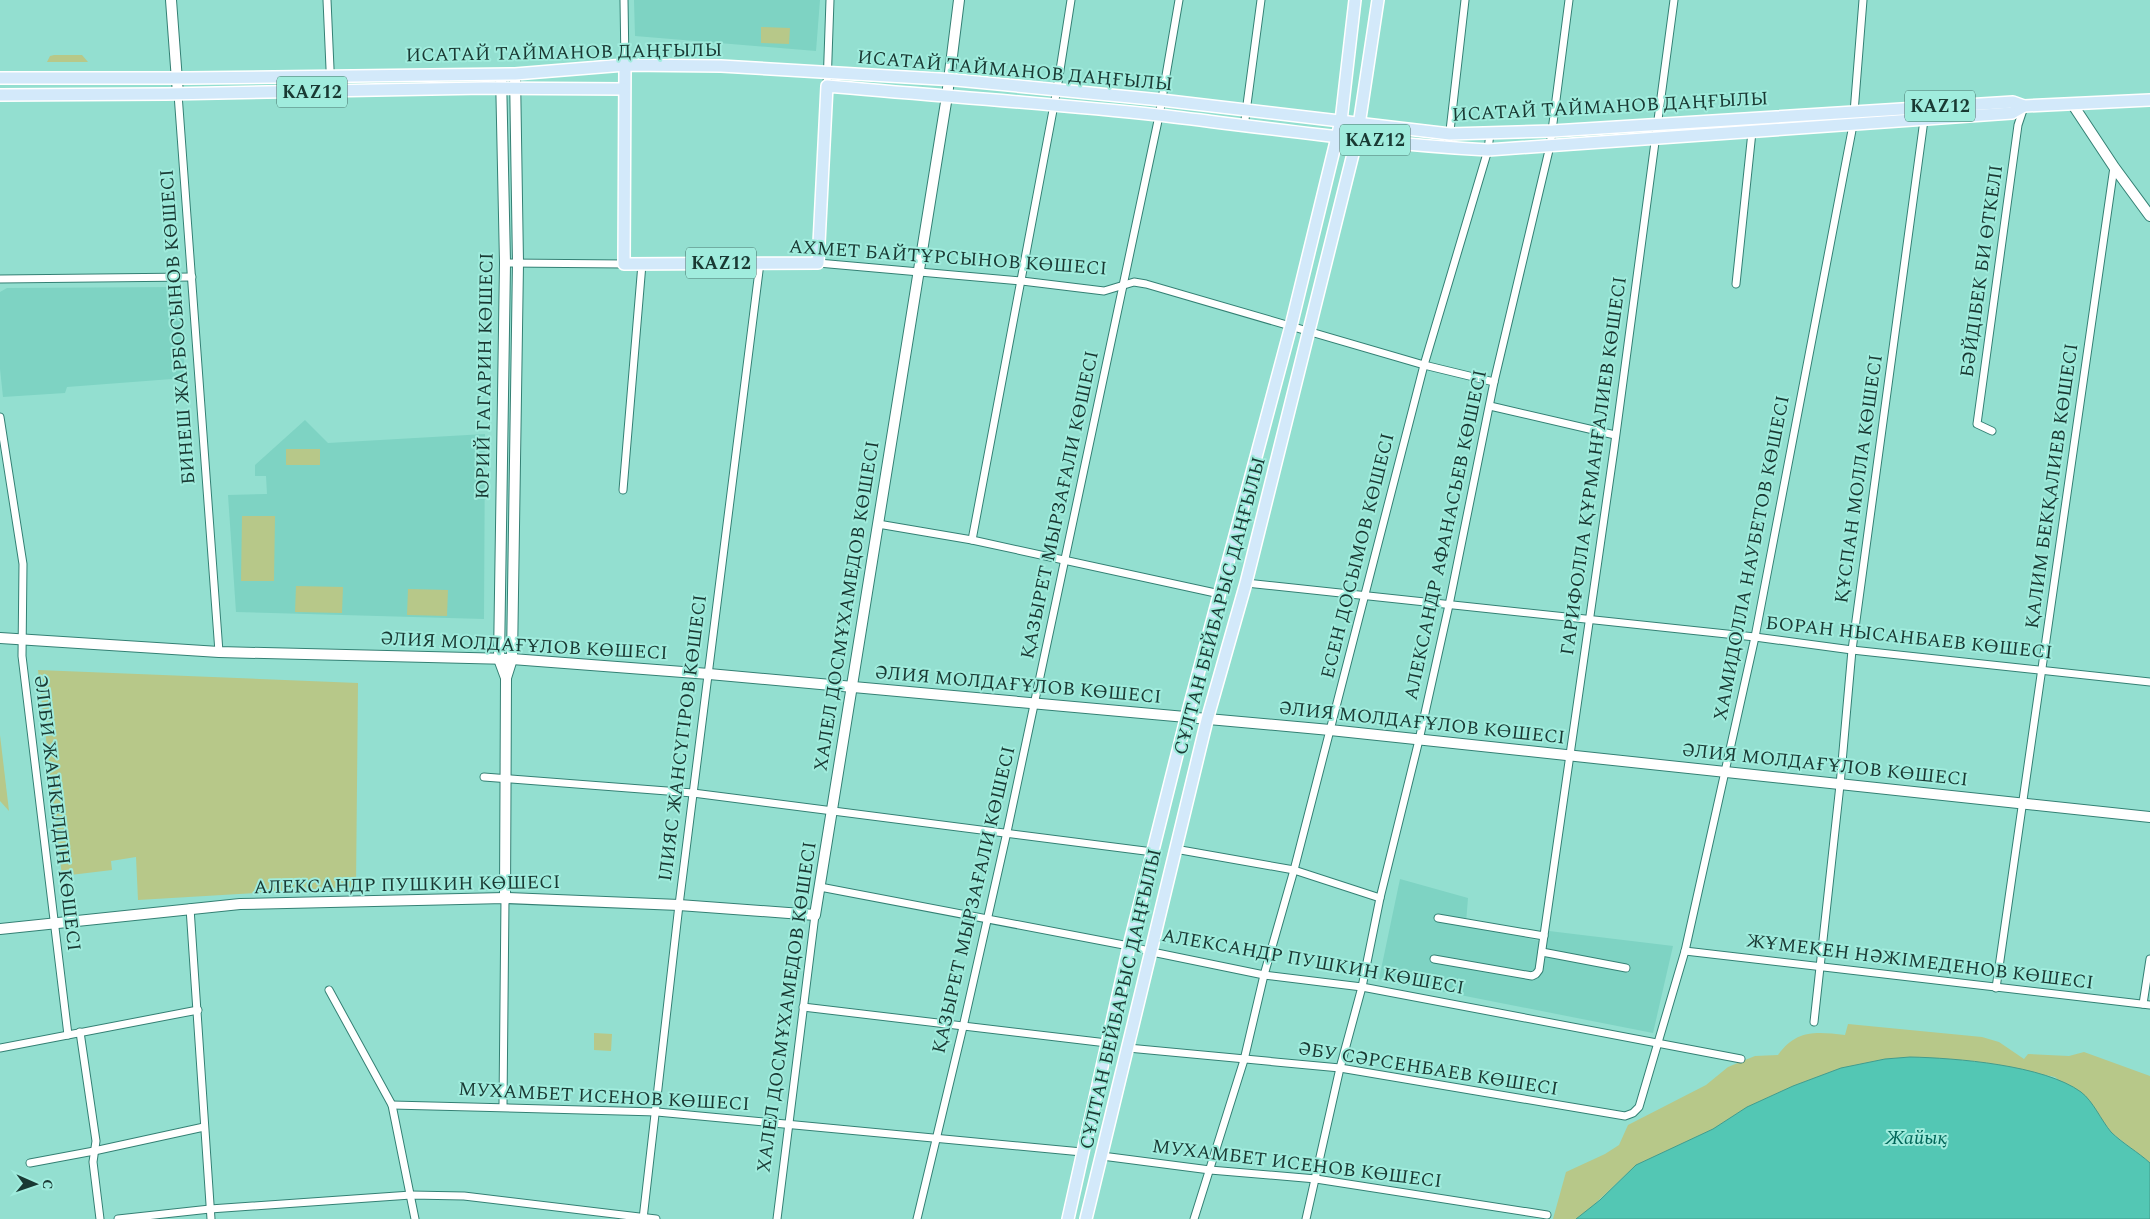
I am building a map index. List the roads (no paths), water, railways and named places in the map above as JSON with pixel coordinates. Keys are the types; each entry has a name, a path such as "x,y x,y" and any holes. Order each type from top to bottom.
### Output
{"main road":[{"name":"СҰЛТАН БЕЙБАРЫС ДАҢҒЫЛЫ","path":"1068,1219 1107,1043 1186,718 1291,326 1338,136 1355,0"},
{"name":"СҰЛТАН БЕЙБАРЫС ДАҢҒЫЛЫ","path":"1086,1219 1207,720 1246,583 1358,138 1378,0"},
{"name":"ИСАТАЙ ТАЙМАНОВ ДАҢҒЫЛЫ","path":"0,78 515,74 625,65 721,66 949,79 1058,89 1450,134 1553,131 2013,102 2024,106 2150,100"},
{"path":"624,264 625,65"},
{"name":"ИСАТАЙ ТАЙМАНОВ ДАҢҒЫЛЫ","path":"826,86 1054,105 1244,127 1448,148 1488,150 2012,113 2024,106"},
{"path":"818,263 826,86"},
{"name":"ИСАТАЙ ТАЙМАНОВ ДАҢҒЫЛЫ","path":"0,94 624,89"},
{"name":"АХМЕТ БАЙТҰРСЫНОВ КӨШЕСІ","path":"624,264 818,263"},
{"path":"1257,455 1267,461 1277,460"}],"street":[{"name":"БИНЕШ ЖАРБОСЫНОВ КӨШЕСІ","path":"171,0 219,652"},
{"path":"327,0 331,91"},
{"path":"624,0 625,65"},
{"path":"826,86 830,0"},
{"name":"ХАЛЕЛ ДОСМҰХАМЕДОВ КӨШЕСІ","path":"777,1219 815,915 947,96 960,0"},
{"path":"972,540 1058,89 1071,0"},
{"name":"ҚАЗЫРЕТ МЫРЗАҒАЛИ КӨШЕСІ","path":"916,1219 988,919 1066,561 1159,116 1179,0"},
{"path":"1244,127 1261,0"},
{"path":"1448,148 1465,0"},
{"name":"АЛЕКСАНДР АФАНАСЬЕВ КӨШЕСІ","path":"1306,1219 1340,1068 1362,987 1380,898 1419,740 1449,605 1494,382 1550,146 1569,0"},
{"name":"ГАРИФОЛЛА ҚҰРМАНҒАЛИЕВ КӨШЕСІ","path":"1434,959 1532,976 1539,970 1615,436 1674,0"},
{"name":"ХАМИДОЛЛА НАУБЕТОВ КӨШЕСІ","path":"1633,1113 1639,1107 1685,951 1754,637 1853,125 1863,0"},
{"name":"ЮРИЙ ГАГАРИН КӨШЕСІ","path":"502,74 505,263 499,659 506,678"},
{"name":"ЮРИЙ ГАГАРИН КӨШЕСІ","path":"503,1106 507,780 506,678 512,659 518,263 515,74"},
{"path":"2073,105 2114,167 2150,216"},
{"name":"БӘЙДІБЕК БИ ӨТКЕЛІ","path":"1992,431 1977,424 2018,125 2024,106"},
{"name":"ҚҰСПАН МОЛЛА КӨШЕСІ","path":"1814,1022 1822,967 1852,650 1924,120"},
{"path":"1736,284 1752,132"},
{"name":"ЕСЕН ДОСЫМОВ КӨШЕСІ","path":"1194,1219 1244,1060 1264,975 1294,870 1424,365 1488,150 1490,133"},
{"name":"ҚАЛИМ БЕКҚАЛИЕВ КӨШЕСІ","path":"1996,988 2114,167"},
{"name":"АХМЕТ БАЙТҰРСЫНОВ КӨШЕСІ","path":"505,263 624,264"},
{"name":"ІЛИЯС ЖАНСҮГІРОВ КӨШЕСІ","path":"643,1218 657,1112 679,906 760,263"},
{"name":"АХМЕТ БАЙТҰРСЫНОВ КӨШЕСІ","path":"818,263 1022,280 1104,291 1134,282 1146,284 1424,365 1494,382"},
{"path":"623,490 642,264"},
{"path":"0,279 192,277"},
{"path":"1490,406 1615,436"},
{"name":"ӘЛІБИ ЖАНКЕЛДІН КӨШЕСІ","path":"0,417 23,564 22,640 26,692 68,1035"},
{"path":"878,524 972,540 1220,594"},
{"name":"БОРАН НЫСАНБАЕВ КӨШЕСІ","path":"1246,583 1754,637 1852,650 2150,682"},
{"name":"ӘЛИЯ МОЛДАҒҰЛОВ КӨШЕСІ","path":"0,638 219,652 512,659 709,674 1330,730 2150,817"},
{"path":"484,777 693,793 1153,852"},
{"path":"1175,849 1294,870 1380,898"},
{"name":"АЛЕКСАНДР ПУШКИН КӨШЕСІ","path":"820,887 1130,946 1264,975 1362,987 1741,1059"},
{"name":"АЛЕКСАНДР ПУШКИН КӨШЕСІ","path":"0,929 240,904 505,898 679,906 815,915"},
{"path":"190,908 211,1219"},
{"path":"1438,918 1544,936"},
{"name":"ЖҰМЕКЕН НӘЖІМЕДЕНОВ КӨШЕСІ","path":"1685,951 2147,1005"},
{"path":"1542,952 1626,968"},
{"path":"2147,1005 2150,959"},
{"path":"329,990 392,1105 415,1219"},
{"path":"803,1007 1107,1043"},
{"path":"0,1048 198,1010"},
{"path":"80,1032 96,1141 93,1162 100,1219"},
{"name":"ӘБУ СӘРСЕНБАЕВ КӨШЕСІ","path":"1128,1048 1340,1068 1625,1116 1633,1113"},
{"name":"МУХАМБЕТ ИСЕНОВ КӨШЕСІ","path":"392,1105 503,1106 657,1112 1082,1152"},
{"path":"30,1163 94,1152 204,1127"},
{"name":"МУХАМБЕТ ИСЕНОВ КӨШЕСІ","path":"1102,1156 1210,1170 1316,1179 1547,1215"},
{"path":"118,1219 210,1209 411,1195 464,1196 656,1219"}],"water":[{"name":"Жайық","path":"1910,1057 1975,1061 2023,1069 2045,1075 2081,1092 2089,1100 2111,1132 2150,1163 2150,1219 1576,1219 1600,1200 1636,1165 1713,1129 1747,1107 1793,1086 1841,1068 1885,1059"}]}
